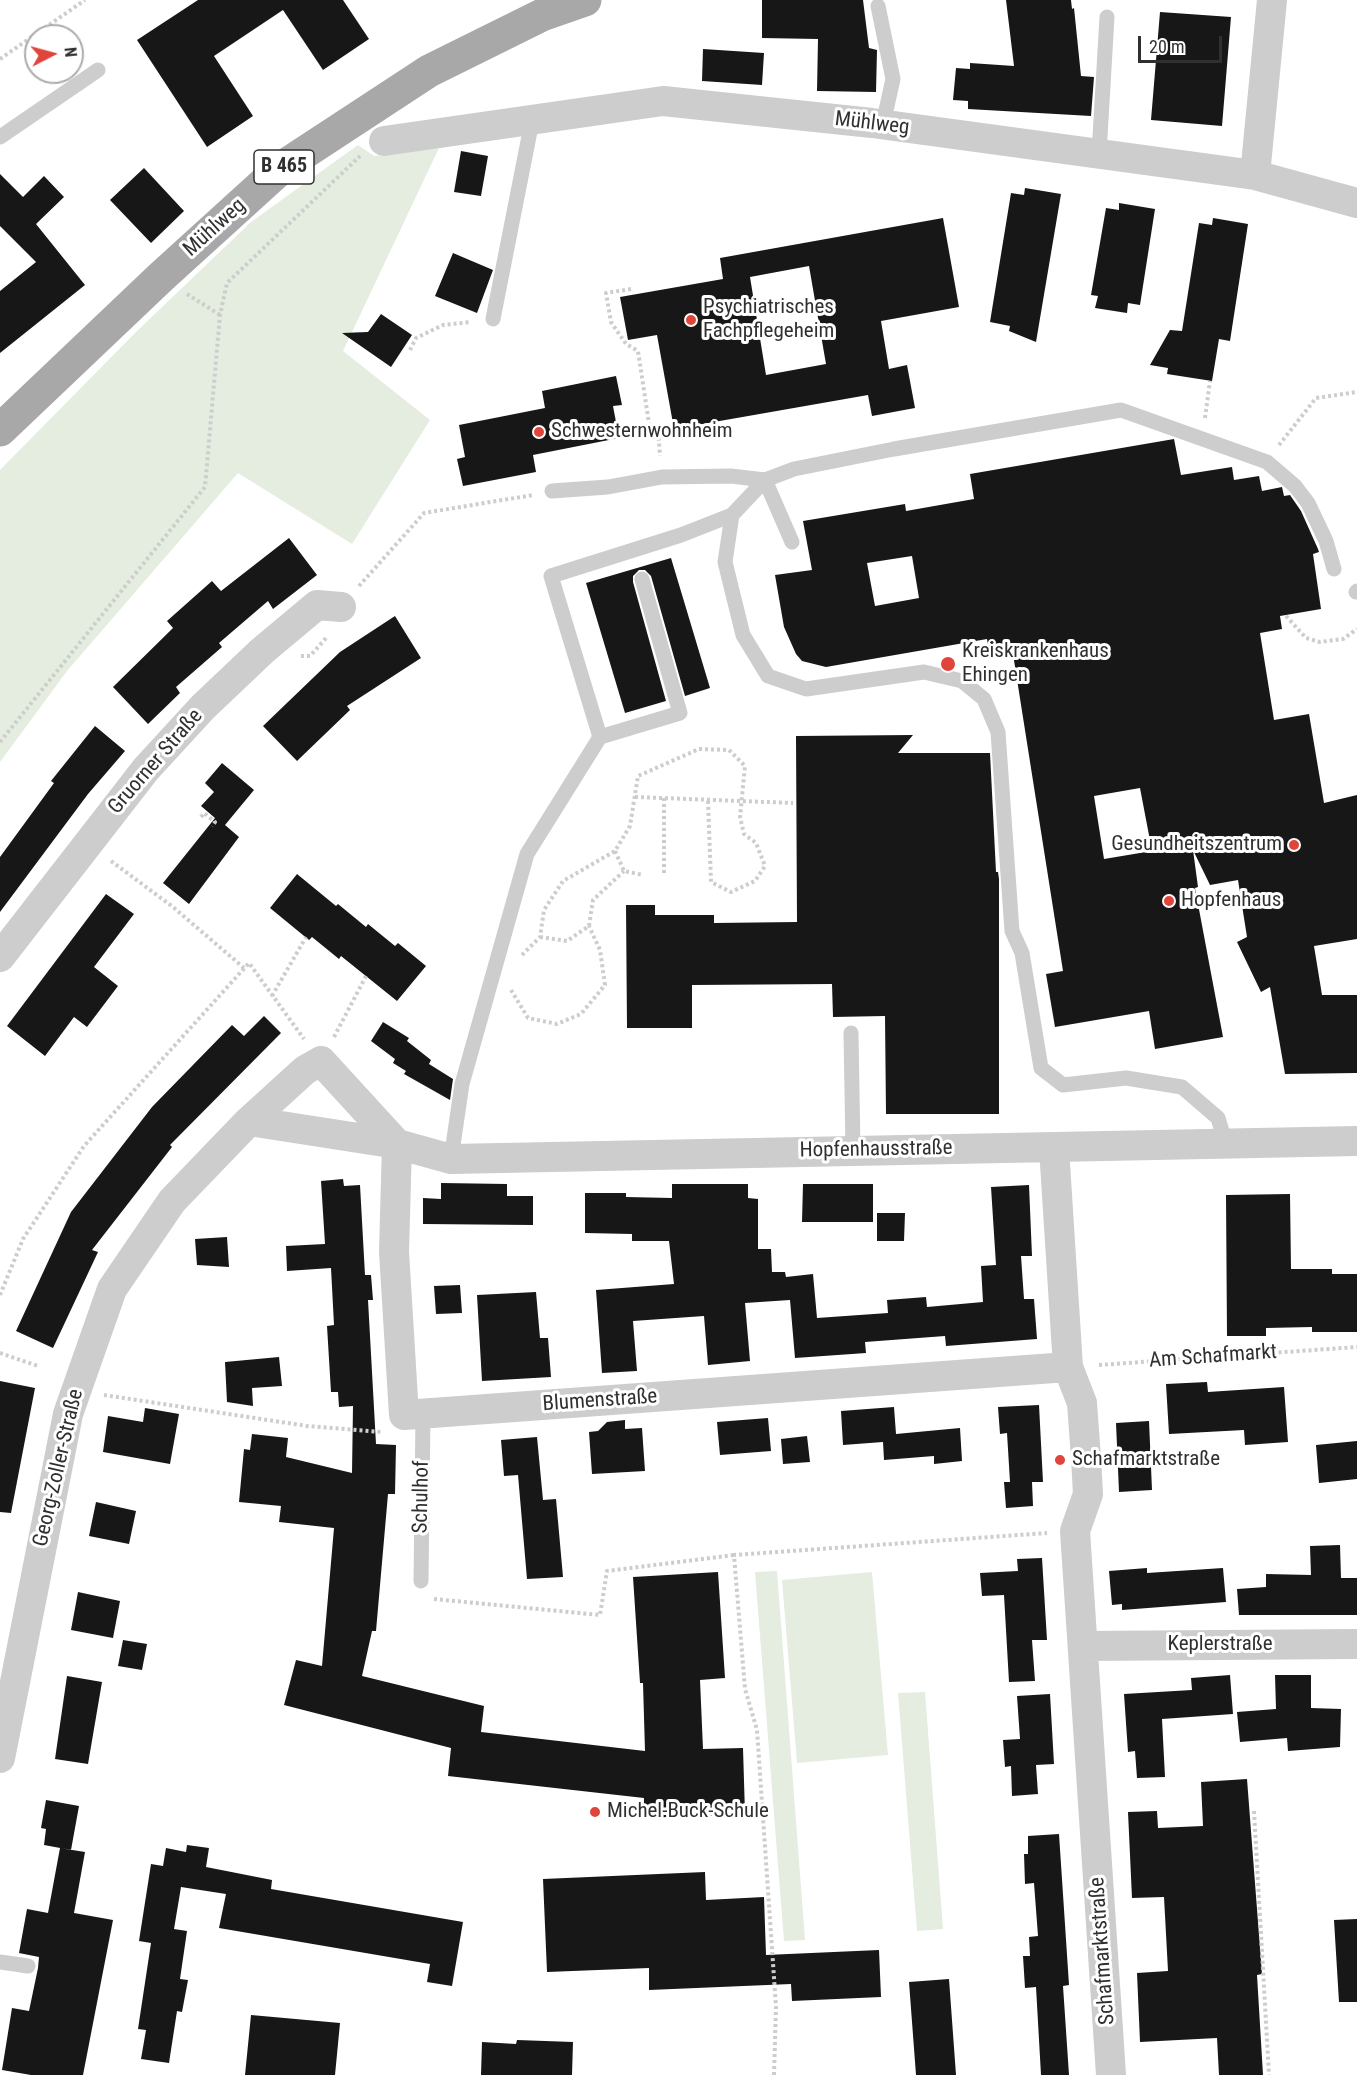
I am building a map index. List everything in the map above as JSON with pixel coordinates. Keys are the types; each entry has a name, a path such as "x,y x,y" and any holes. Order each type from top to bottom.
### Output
{"main road":[{"name":"Mühlweg","path":"0,430 161,277 281,168 429,71 542,15 585,0"}],"street":[{"path":"1255,175 1272,0"},
{"name":"Mühlweg","path":"384,141 663,101 883,124 1255,175 1357,203"},
{"name":"Gruorner Straße","path":"0,957 86,843 151,764 203,707 262,651 318,605 341,607"},
{"path":"321,1061 397,1144 394,1252 413,1415"},
{"name":"Georg-Zoller-Straße","path":"0,1758 68,1414 112,1289 172,1201 249,1121 305,1070 321,1061"},
{"path":"249,1121 397,1144"},
{"name":"Hopfenhausstraße","path":"397,1144 451,1159 1357,1141"},
{"name":"Schafmarktstraße","path":"1054,1148 1068,1367 1082,1403 1088,1494 1075,1531 1112,2075"},
{"name":"Blumenstraße","path":"413,1415 1068,1367"},
{"name":"Keplerstraße","path":"1083,1646 1357,1644"}],"lane":[{"path":"878,6 893,80 883,124"},
{"path":"1099,153 1107,17"},
{"path":"0,137 98,70"},
{"path":"493,319 532,121"},
{"path":"600,738 550,576 681,535 732,515 765,480 794,469 894,449 1121,410 1267,462 1295,486 1308,503 1326,541 1334,569"},
{"path":"552,491 608,487 662,477 731,476 765,480"},
{"path":"765,480 792,542"},
{"path":"732,515 725,562 743,635 768,676 806,689 924,672 962,681 984,699 998,732 1012,931 1022,953 1041,1068 1063,1085 1126,1078 1182,1087 1218,1118 1226,1145"},
{"path":"451,1159 462,1084 527,854 600,738 680,713 642,579"},
{"path":"851,1033 853,1150"},
{"name":"Schulhof","path":"413,1415 421,1581"},
{"path":"0,1962 28,1966"}],"path":[{"path":"0,59 85,0"},
{"path":"0,742 205,487 220,315 227,283 371,144 384,141"},
{"path":"161,277 220,315"},
{"path":"631,289 606,293 611,322 626,344 638,351 650,430 658,429 662,477"},
{"path":"410,350 416,338 443,325 493,319"},
{"path":"1205,424 1210,381"},
{"path":"1267,462 1292,426 1316,398 1357,392"},
{"path":"341,607 424,513 552,491"},
{"path":"1286,616 1306,638 1320,642 1343,639 1357,629"},
{"path":"517,960 540,936 544,910 563,881 615,850 630,826 638,776 699,748 729,750 745,766 740,817 744,834 756,843 765,866 755,881 731,892 711,882 708,800"},
{"path":"635,797 793,803"},
{"path":"664,798 664,875"},
{"path":"201,817 204,813 211,816 215,822 212,826"},
{"path":"86,843 173,908 244,968"},
{"path":"615,850 624,871"},
{"path":"624,871 643,874"},
{"path":"513,981 511,992 528,1018 558,1024 581,1014 605,985 600,950 589,926 593,900 624,871"},
{"path":"540,936 567,941 589,926"},
{"path":"272,996 306,937"},
{"path":"0,1295 23,1239 84,1146 249,963 321,1061 366,976"},
{"name":"Am Schafmarkt","path":"1068,1367 1357,1347"},
{"path":"0,1353 38,1366"},
{"path":"76,1391 307,1426 396,1433 413,1415"},
{"path":"421,1581 419,1598 600,1615 607,1571 734,1555 1075,1531"},
{"path":"734,1555 745,1689 758,1730 776,2007 774,2075"},
{"path":"1254,1811 1269,2075"}],"shaded area":[{"path":"358,145 374,156 439,148 343,351 430,420 352,544 238,473 67,671 0,762 0,470 136,332 251,222"},
{"path":"777,1571 805,1940 784,1941 755,1572"},
{"path":"872,1572 888,1755 797,1763 782,1580"},
{"path":"925,1692 943,1929 917,1931 898,1693"}],"building":[{"path":"198,0 343,0 369,39 323,70 283,10 214,56 253,116 207,147 137,40"},
{"path":"762,0 863,0 869,48 877,50 876,92 817,91 818,39 762,38"},
{"path":"1006,0 1071,0 1072,9 1074,8 1081,76 1094,77 1091,116 968,109 968,101 953,100 956,68 970,69 970,63 1014,66"},
{"path":"1160,12 1231,17 1222,126 1151,120"},
{"path":"703,49 764,53 762,85 702,81"},
{"path":"461,151 488,156 481,196 454,192"},
{"path":"144,168 184,211 151,243 110,200"},
{"path":"0,174 23,197 44,176 64,197 36,224 85,285 0,353 0,291 36,262 0,226"},
{"path":"1025,188 1061,194 1036,342 1009,331 1010,326 990,322 1011,193 1024,195"},
{"path":"1119,203 1155,209 1140,305 1128,303 1127,313 1095,308 1098,296 1091,295 1106,208 1119,210"},
{"name":"Psychiatrisches Fachpflegeheim","path":"943,218 959,307 881,321 889,369 907,365 915,408 872,416 868,395 674,429 657,335 628,340 620,297 723,279 720,258","holes":["809,266 826,364 766,375 750,277"]},
{"path":"1213,218 1248,224 1230,341 1219,339 1212,381 1167,374 1168,368 1150,365 1170,330 1182,331 1199,223 1212,225"},
{"path":"453,253 493,270 477,313 435,296"},
{"path":"381,314 412,335 391,367 342,333 368,332"},
{"name":"Schwesternwohnheim","path":"616,376 622,405 613,406 619,438 533,455 536,472 463,486 457,459 465,457 459,425 545,408 542,391"},
{"path":"1174,439 1181,475 1232,467 1234,480 1259,476 1262,491 1282,487 1284,496 1290,495 1301,511 1319,552 1313,554 1321,609 1280,616 1282,629 1260,633 1274,720 1309,714 1324,803 1357,795 1357,939 1314,946 1322,995 1357,995 1357,1073 1285,1074 1270,987 1261,992 1237,942 1247,937 1238,880 1210,885 1193,850 1198,887 1195,888 1223,1037 1155,1049 1149,1011 1055,1027 1046,974 1063,971 1013,654 990,656 987,639 826,667 802,661 796,654 784,627 775,575 812,570 803,521 905,504 906,511 974,499 970,474","holes":["912,556 919,598 875,606 867,563","1140,788 1152,851 1104,859 1094,796"]},
{"path":"289,538 317,575 273,609 268,601 219,643 222,647 176,687 180,693 148,724 113,687 173,628 167,621 212,581 221,591"},
{"path":"671,558 710,688 685,696 651,576 645,570 639,570 633,576 633,582 666,701 625,713 586,583"},
{"path":"395,616 421,658 347,706 350,710 297,761 263,726 340,652"},
{"path":"95,726 125,751 88,794 0,912 0,857 54,783 51,781"},
{"path":"913,735 898,753 990,753 996,872 998,872 999,879 999,1114 886,1114 885,1016 833,1017 832,984 692,985 692,1028 627,1028 626,905 655,905 655,915 714,915 714,923 797,922 796,736"},
{"path":"222,763 254,790 225,825 239,837 189,904 163,883 215,818 201,806 214,792 205,783"},
{"path":"297,874 336,906 338,904 366,927 368,924 395,946 398,943 426,966 397,1001 341,956 339,959 312,937 309,940 270,908"},
{"path":"106,894 134,914 94,967 118,986 87,1027 74,1017 45,1056 7,1026"},
{"path":"264,1016 281,1033 170,1145 172,1147 92,1250 98,1252 53,1348 16,1331 71,1212 152,1107 232,1025 244,1036"},
{"path":"383,1022 409,1038 407,1041 431,1060 429,1064 453,1079 450,1100 404,1074 406,1071 393,1063 395,1059 371,1041"},
{"path":"343,1179 344,1186 360,1185 365,1275 371,1275 373,1300 368,1300 376,1444 396,1445 395,1494 388,1494 376,1631 372,1631 362,1676 484,1706 481,1732 645,1751 643,1683 640,1683 633,1577 718,1572 725,1678 700,1680 703,1749 743,1748 745,1814 643,1818 644,1798 448,1776 451,1748 284,1705 296,1660 322,1666 334,1528 279,1522 281,1506 239,1502 244,1449 250,1450 252,1434 288,1438 286,1457 352,1473 353,1406 339,1407 338,1392 331,1392 327,1326 334,1325 331,1268 287,1271 286,1246 325,1244 321,1181"},
{"path":"441,1183 507,1184 507,1196 533,1196 533,1225 423,1224 423,1198 441,1199"},
{"path":"672,1184 748,1184 748,1198 758,1199 758,1249 771,1249 772,1272 785,1272 786,1277 813,1274 817,1318 888,1313 887,1300 926,1297 927,1307 983,1302 981,1266 996,1265 991,1187 1029,1185 1032,1256 1021,1256 1024,1299 1034,1299 1037,1339 946,1346 945,1336 865,1342 866,1353 795,1358 790,1300 745,1303 750,1361 708,1365 704,1316 633,1321 637,1371 602,1373 596,1290 674,1284 669,1241 632,1241 632,1234 585,1233 585,1193 626,1193 626,1197 672,1198"},
{"path":"803,1184 873,1184 873,1222 802,1222"},
{"path":"1290,1194 1291,1269 1332,1269 1332,1274 1357,1274 1357,1332 1312,1332 1312,1327 1266,1328 1266,1336 1227,1336 1226,1195"},
{"path":"877,1213 905,1213 904,1241 877,1241"},
{"path":"227,1237 229,1267 197,1265 195,1239"},
{"path":"460,1285 462,1313 436,1314 434,1286"},
{"path":"536,1292 540,1338 548,1338 551,1377 482,1381 477,1295"},
{"path":"279,1357 282,1386 252,1388 253,1406 227,1402 225,1362"},
{"path":"0,1381 35,1388 11,1513 0,1512"},
{"path":"1207,1382 1208,1392 1284,1387 1288,1442 1245,1445 1244,1430 1169,1434 1166,1384"},
{"path":"1039,1405 1043,1482 1032,1482 1033,1506 1006,1508 1004,1482 1010,1482 1007,1433 1000,1434 998,1407"},
{"path":"894,1407 896,1434 960,1428 962,1461 934,1464 934,1456 884,1460 883,1442 843,1445 841,1411"},
{"path":"145,1408 179,1414 170,1464 103,1452 108,1416 143,1422"},
{"path":"768,1418 771,1451 720,1455 717,1422"},
{"path":"625,1420 625,1429 642,1428 645,1471 592,1474 589,1432 598,1431 607,1422"},
{"path":"1149,1421 1152,1490 1119,1492 1116,1423"},
{"path":"807,1436 810,1462 783,1464 781,1439"},
{"path":"537,1437 543,1500 556,1499 563,1577 527,1579 518,1475 504,1476 501,1440"},
{"path":"1357,1441 1357,1479 1319,1483 1316,1445"},
{"path":"96,1502 136,1511 129,1544 89,1536"},
{"path":"1340,1545 1341,1578 1357,1578 1357,1615 1239,1615 1237,1589 1266,1587 1266,1574 1311,1575 1310,1546"},
{"path":"1042,1558 1047,1640 1032,1640 1035,1681 1009,1682 1004,1595 982,1596 980,1573 1018,1571 1017,1559"},
{"path":"1147,1568 1147,1573 1223,1568 1226,1602 1122,1610 1122,1604 1112,1605 1109,1571"},
{"path":"78,1592 120,1601 113,1638 71,1630"},
{"path":"123,1640 147,1644 142,1670 118,1666"},
{"path":"1230,1675 1233,1714 1162,1719 1165,1777 1137,1778 1135,1751 1128,1752 1124,1694 1192,1690 1191,1678"},
{"path":"1275,1675 1311,1675 1311,1708 1341,1709 1340,1747 1288,1751 1287,1738 1240,1742 1237,1712 1276,1709"},
{"path":"67,1676 102,1682 88,1764 55,1759"},
{"path":"1050,1694 1054,1764 1036,1765 1038,1794 1012,1796 1011,1766 1005,1767 1003,1740 1020,1739 1017,1696"},
{"path":"1247,1779 1262,1974 1257,1975 1263,2075 1219,2075 1217,2038 1140,2042 1137,1973 1168,1971 1164,1897 1132,1898 1128,1812 1157,1811 1158,1828 1203,1826 1201,1782"},
{"path":"46,1800 79,1806 71,1850 44,1845 46,1829 41,1828"},
{"path":"1059,1834 1069,1985 1063,1986 1069,2075 1041,2075 1036,1987 1025,1988 1023,1956 1030,1956 1029,1937 1038,1936 1034,1883 1025,1884 1024,1854 1028,1854 1028,1836"},
{"path":"187,1845 209,1848 206,1867 272,1880 271,1889 463,1922 452,1986 427,1982 430,1964 219,1928 226,1894 181,1887 174,1929 187,1931 180,1979 188,1980 182,2012 177,2011 169,2063 141,2059 146,2030 138,2029 151,1943 139,1941 151,1864 163,1866 166,1848 186,1852"},
{"path":"60,1848 85,1852 74,1913 113,1920 83,2075 31,2075 2,2070 12,2008 29,2011 38,1968 39,1957 19,1953 27,1909 48,1913"},
{"path":"705,1872 706,1900 764,1897 766,1955 879,1950 881,1997 792,2001 791,1984 649,1990 649,1968 547,1972 543,1879"},
{"path":"1357,1919 1357,2002 1339,2002 1334,1920"},
{"path":"949,1979 956,2075 916,2075 909,1982"},
{"path":"251,2015 340,2023 335,2075 245,2075"},
{"path":"517,2040 573,2042 572,2075 481,2075 482,2042 516,2044"}],"place":[{"name":"Psychiatrisches Fachpflegeheim","path":"691,320"},
{"name":"Schwesternwohnheim","path":"539,432"},
{"name":"Kreiskrankenhaus Ehingen","path":"948,664"},
{"name":"Gesundheitszentrum","path":"1294,845"},
{"name":"Hopfenhaus","path":"1169,901"},
{"name":"Schafmarktstraße","path":"1060,1460"},
{"name":"Michel-Buck-Schule","path":"595,1812"}]}
